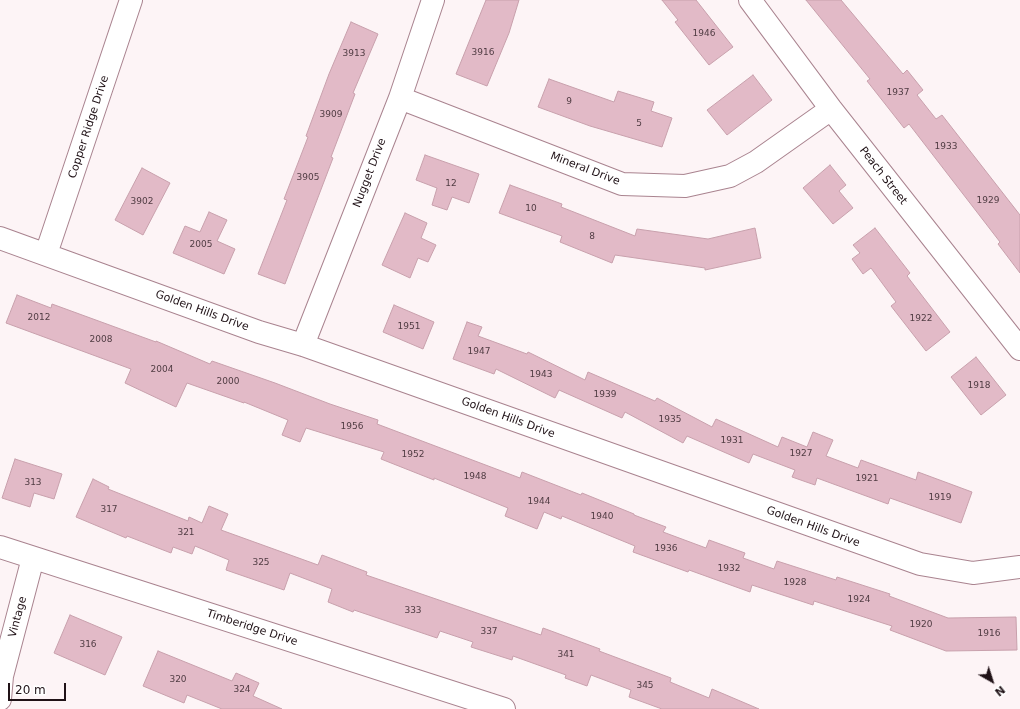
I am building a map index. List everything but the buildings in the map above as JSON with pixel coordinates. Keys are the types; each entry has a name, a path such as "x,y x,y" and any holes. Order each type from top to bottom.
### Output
{"street":[{"name":"Copper Ridge Drive","path":"46,254 131,0"},
{"name":"Nugget Drive","path":"303,345 400,98 433,0"},
{"name":"Peach Street","path":"750,0 831,109 1020,349"},
{"name":"Mineral Drive","path":"400,98 622,184 685,186 730,176 756,162 831,109"},
{"name":"Golden Hills Drive","path":"0,238 259,332 303,345 920,564 973,573 1020,567"},
{"name":"Timberidge Drive","path":"0,547 504,709"},
{"name":"Vintage","path":"0,700 2,676 33,558"}]}
